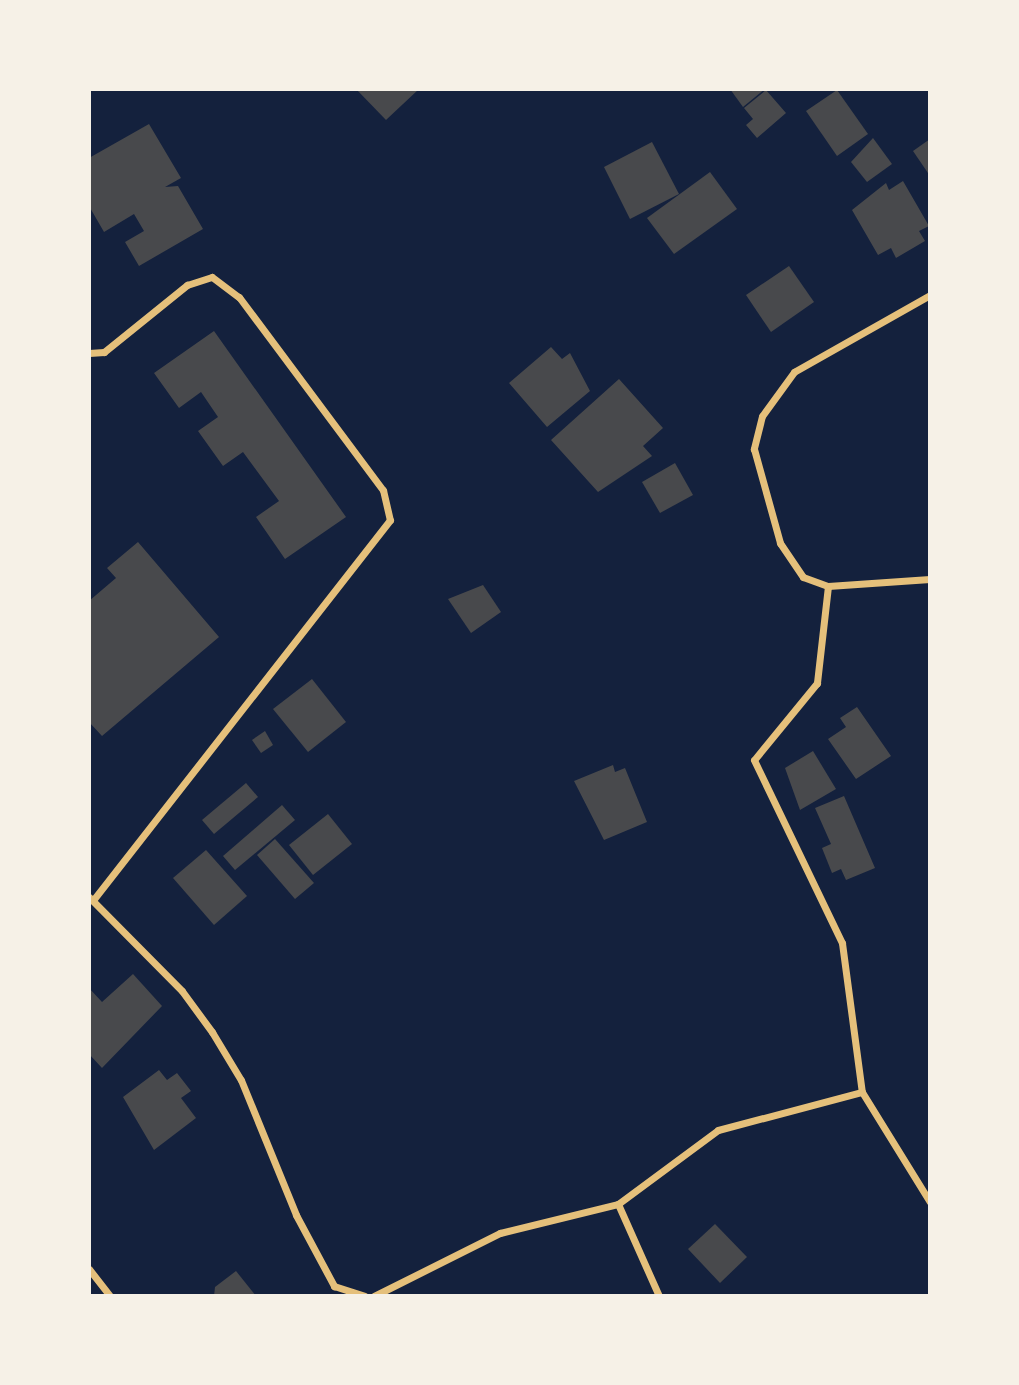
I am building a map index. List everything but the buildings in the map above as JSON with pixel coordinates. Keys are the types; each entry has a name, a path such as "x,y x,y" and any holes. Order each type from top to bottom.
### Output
{"street":[{"path":"89,352 104,352 187,285 212,277 239,297 383,490 390,520 92,898 182,991 212,1032 241,1080 296,1215 334,1286 364,1296"},
{"path":"930,295 794,372 762,416 754,449 780,543 803,577 828,586 930,579"},
{"path":"828,586 817,683 754,760 842,943 862,1092 930,1202"},
{"path":"374,1296 500,1233 618,1204 718,1130 862,1092"},
{"path":"618,1204 659,1296"},
{"path":"89,1269 110,1296"}]}
